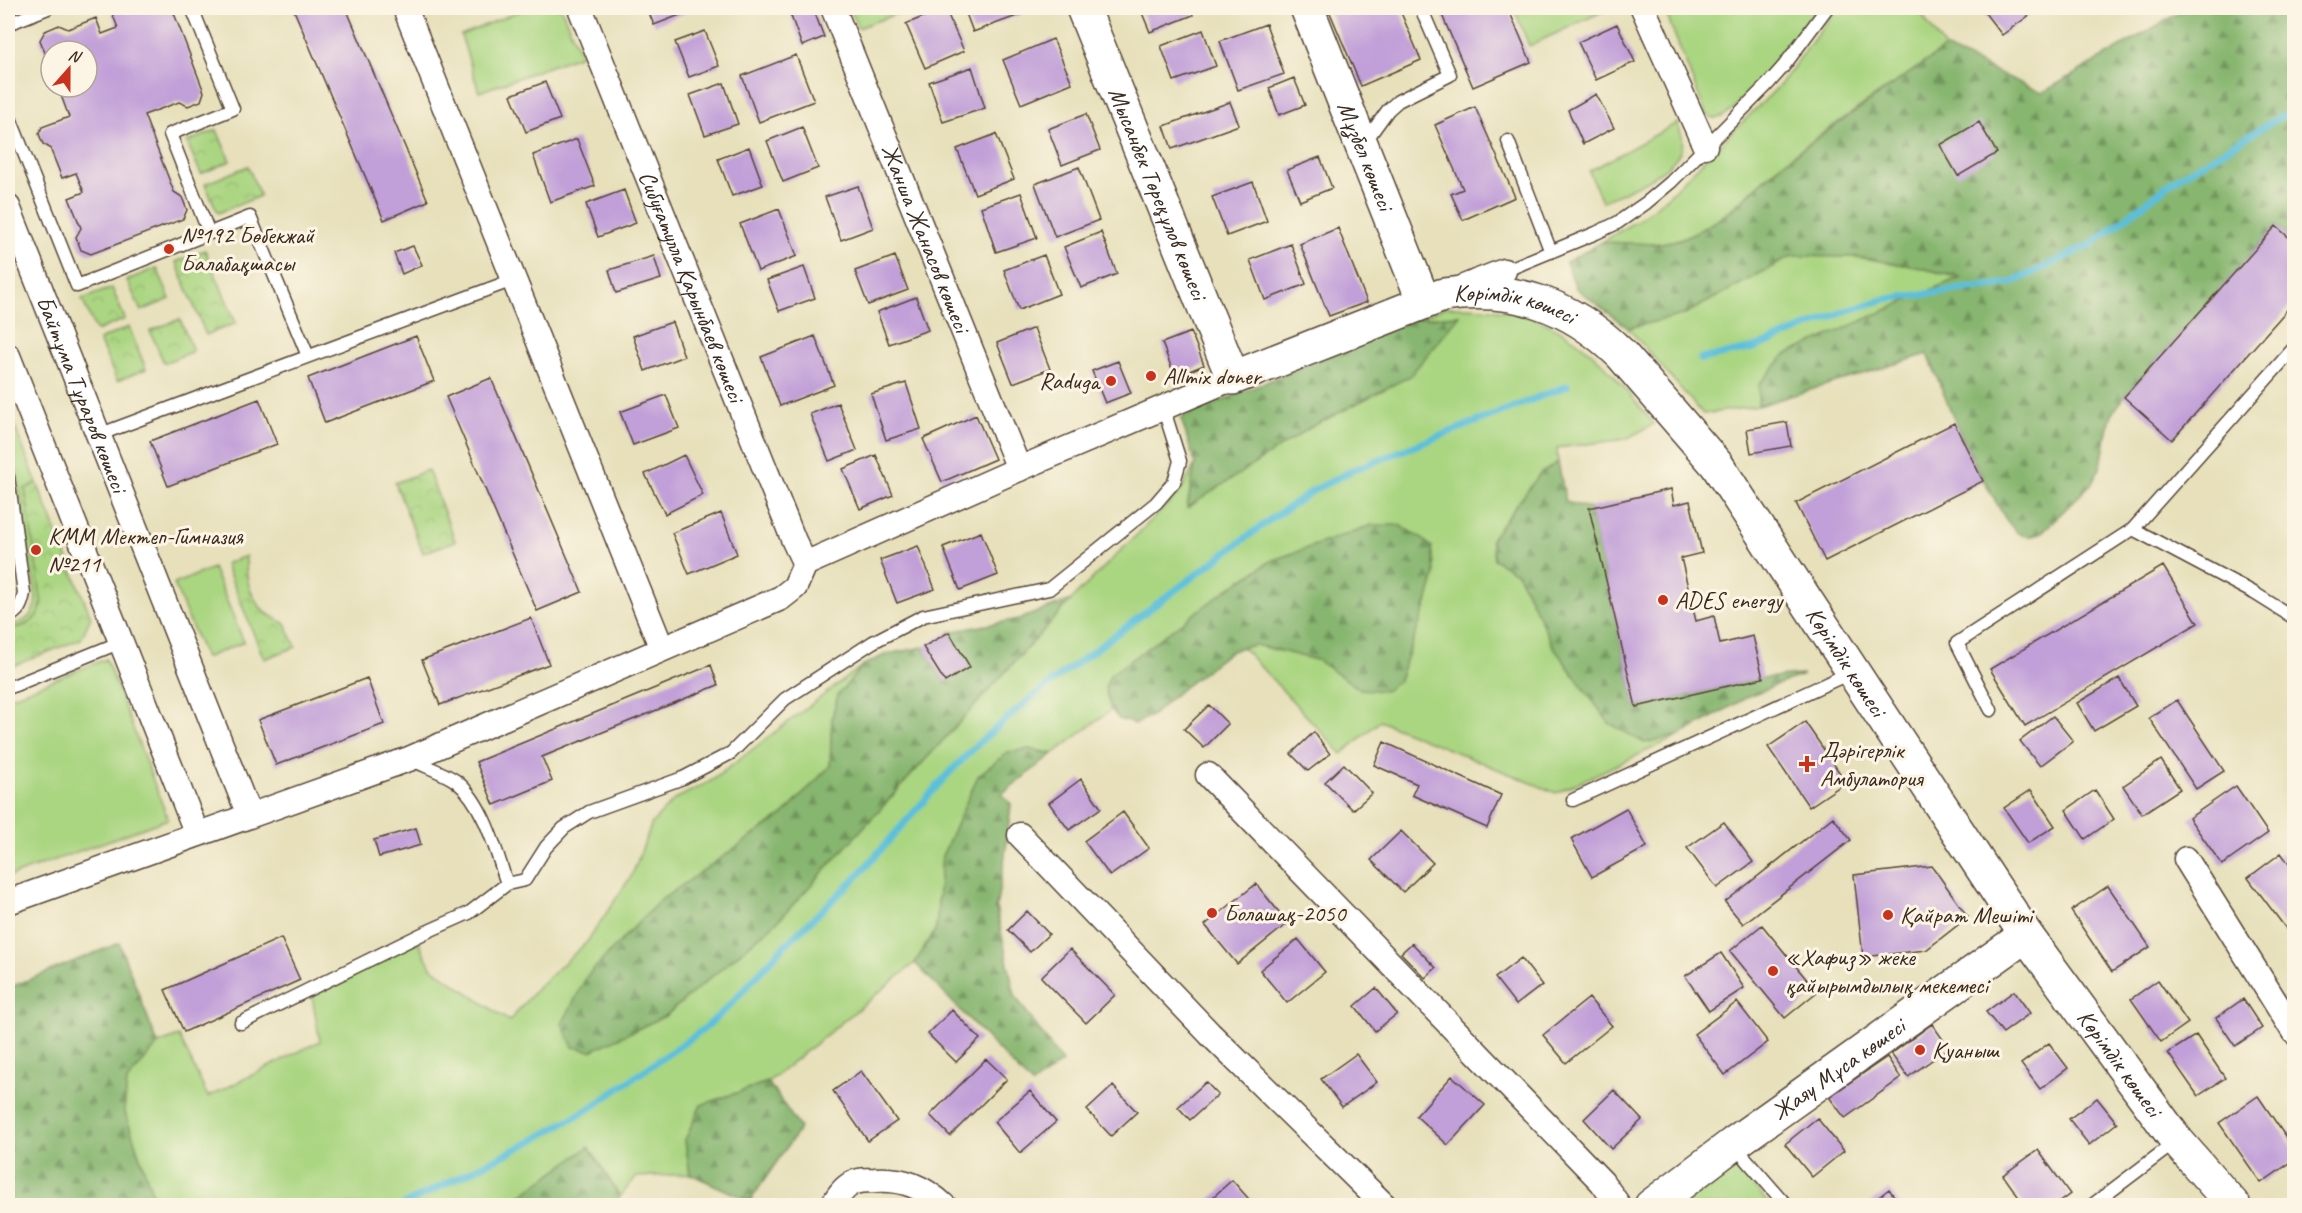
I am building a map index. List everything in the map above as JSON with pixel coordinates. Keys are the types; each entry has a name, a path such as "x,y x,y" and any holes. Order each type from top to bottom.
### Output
{"street":[{"path":"405,8 662,649"},
{"name":"Сибуғатулла Қарынбаев көшесі","path":"580,8 789,530 805,564"},
{"name":"Жанша Жанасов көшесі","path":"833,8 1019,469"},
{"name":"Мысанбек Төреқұлов көшесі","path":"1083,8 1233,378"},
{"name":"Мұзбел көшесі","path":"1307,8 1362,146 1434,299"},
{"path":"1643,8 1705,146"},
{"name":"Байтұма Тұраров көшесі","path":"8,207 249,815"},
{"path":"1434,299 1504,271"},
{"name":"Көрімдік көшесі","path":"1233,378 1434,299 1480,291 1524,297 1551,305 1577,318 1603,337 1717,465 2026,935 2177,1141 2234,1206"},
{"path":"8,356 197,834"},
{"path":"8,902 409,759 781,598 795,587 805,564 1019,469 1233,378"},
{"path":"1208,775 1594,1173 1619,1206"},
{"path":"1020,835 1210,1034 1385,1206"},
{"path":"2186,859 2295,1032"},
{"name":"Жаяу Мұса көшесі","path":"1651,1206 1733,1144 2026,935"},
{"path":"832,1206 849,1185 859,1181 884,1179 914,1184 930,1193 944,1206"}],"lane":[{"path":"8,24 48,8"},
{"path":"192,8 233,109 170,134 209,233"},
{"path":"1362,146 1398,101 1450,75 1421,8"},
{"path":"1524,297 1508,289 1503,279 1504,271 1617,223 1671,182 1783,67 1827,8"},
{"path":"8,114 77,286 250,217 308,356"},
{"path":"1508,141 1551,252"},
{"path":"98,435 513,280"},
{"path":"1991,710 1957,643 2133,530 2295,348"},
{"path":"242,1023 469,913 507,884 525,880 546,847 564,828 589,812 682,778 730,753 785,699 873,642 923,616 1048,589 1156,503 1174,482 1180,461 1163,407"},
{"path":"8,477 24,593 23,603 18,611 8,616"},
{"path":"2133,530 2254,593 2295,618"},
{"path":"8,688 121,642"},
{"path":"1573,800 1853,671"},
{"path":"409,759 456,781 473,801 493,839 507,884"},
{"path":"2091,1206 2177,1141"},
{"path":"1733,1144 1787,1206"}],"green space":[{"path":"527,8 561,8 581,55 479,92 461,35"},
{"path":"850,8 912,8 858,28"},
{"path":"1514,8 1610,8 1529,46"},
{"path":"1664,8 1818,8 1741,102 1728,113 1712,118 1706,114"},
{"path":"1837,8 1917,8 1945,48 1788,159 1711,224 1670,242 1641,244 1602,242 1638,220 1667,197 1781,84"},
{"path":"2187,8 2294,8 2294,242 2276,226 2124,397 2112,414 2101,466 2092,483 2040,534 2023,536 2014,530 2005,519 1967,448 1928,354 1758,406 1759,384 1785,355 1960,277 1857,257 1792,256 1683,315 1628,328 1576,288 1566,262 1602,242 1657,244 1678,240 1702,229 1727,214 1787,160 1945,48 2042,93"},
{"path":"1677,123 1682,137 1682,146 1670,165 1648,180 1602,202 1589,171"},
{"path":"217,130 230,161 201,174 187,142"},
{"path":"248,166 260,196 218,213 205,184"},
{"path":"205,250 236,323 206,335 176,262"},
{"path":"1792,256 1857,257 1917,267 1961,278 1785,355 1760,384 1758,406 1703,414 1628,328 1683,315"},
{"path":"157,268 170,299 141,311 127,280"},
{"path":"112,288 125,319 96,331 82,299"},
{"path":"1446,307 1509,312 1547,324 1565,333 1606,367 1654,424 1626,439 1557,448 1558,462 1539,475 1494,559 1518,574 1554,648 1644,743 1681,735 1556,793 1380,721 1342,754 1242,647 1256,645 1317,660 1360,689 1398,682 1427,603 1435,574 1432,547 1372,525 1271,561 1228,589 1105,688 1111,710 1053,754 1029,749 942,856 936,929 915,963 768,1082 701,1105 685,1140 690,1174 636,1177 620,1197 589,1147 507,1205 156,1205 124,1110 127,1081 158,1044 179,1036 208,1097 320,1041 311,991 418,941 431,967 509,1021 540,985 587,942 632,875 652,823 675,799 711,781 863,665 838,695 832,717 830,766 784,814 658,902 665,1016 779,920 1071,600 1181,491 1195,464 1187,507 1311,427 1410,376 1459,315 1416,319"},
{"path":"1460,315 1410,376 1311,427 1187,508 1195,464 1181,418 1416,319"},
{"path":"180,319 193,351 164,363 150,331"},
{"path":"129,327 146,369 117,381 99,340"},
{"path":"8,410 37,483 25,489 42,596 40,610 33,620 22,626 8,629 8,625 28,618 34,610 36,598 12,442 8,429"},
{"path":"1558,462 1566,502 1589,508 1636,707 1763,678 1803,675 1751,695 1681,735 1644,743 1609,723 1554,648 1518,574 1494,559 1491,539 1539,475"},
{"path":"428,470 455,541 423,553 395,483"},
{"path":"37,483 91,617 81,639 8,668 8,629 29,623 37,616 42,605 25,489"},
{"path":"1372,525 1399,525 1432,547 1435,574 1427,603 1398,682 1385,691 1360,689 1317,660 1256,645 1242,647 1228,653 1173,696 1153,715 1135,724 1119,719 1111,710 1105,688 1110,675 1228,589 1271,561"},
{"path":"246,556 247,578 254,597 266,612 285,623 296,647 264,659 225,564"},
{"path":"213,568 244,642 205,658 174,584"},
{"path":"1071,600 779,920 665,1016 591,1051 573,1047 562,1024 587,976 658,902 784,814 830,766 832,717 838,695 863,665 887,654 923,647 945,682 969,667 949,632 1019,619"},
{"path":"106,659 168,819 8,877 8,698"},
{"path":"1029,749 1053,754 1002,794 1011,804 996,908 1015,996 1062,1062 1032,1085 915,963 936,929 942,856 978,776 1008,752"},
{"path":"119,943 158,1044 127,1081 124,1110 156,1205 8,1205 8,988"},
{"path":"768,1082 800,1128 750,1201 690,1174 685,1140 701,1105"},
{"path":"589,1147 620,1197 613,1205 507,1205"},
{"path":"1734,1164 1770,1205 1678,1206"}],"building":[{"path":"128,8 172,8 204,92 201,101 188,106 179,102 144,115 174,192 182,197 187,210 183,219 91,254 81,250 76,237 81,228 69,198 84,192 76,173 62,178 50,148 43,144 39,134 42,127 69,117 62,99 99,99 99,39 41,39 45,31 59,25 68,29 96,18 102,34 118,28 112,13"},
{"path":"293,8 346,8 428,201 384,220"},
{"path":"647,8 698,8 654,25"},
{"path":"788,8 813,8 824,37 802,46"},
{"path":"945,8 964,51 925,68 906,24"},
{"path":"964,8 1023,8 1025,13 973,32"},
{"path":"1140,8 1190,8 1193,15 1150,32"},
{"path":"1328,8 1399,8 1421,60 1361,86"},
{"path":"1439,8 1508,8 1531,62 1473,87"},
{"path":"1981,8 2030,8 2034,12 2002,35"},
{"path":"1266,24 1284,74 1238,90 1220,41"},
{"path":"1617,24 1635,62 1596,80 1578,42"},
{"path":"1203,30 1216,66 1174,81 1161,46"},
{"path":"705,31 719,66 689,77 675,42"},
{"path":"1053,39 1072,83 1021,104 1003,60"},
{"path":"796,55 814,101 759,122 742,76"},
{"path":"972,67 985,108 943,122 929,82"},
{"path":"1294,78 1305,105 1279,115 1269,88"},
{"path":"545,82 560,119 526,132 511,95"},
{"path":"724,83 738,124 705,135 690,95"},
{"path":"1596,94 1614,128 1583,144 1568,110"},
{"path":"1230,102 1239,125 1172,149 1164,126"},
{"path":"1475,107 1515,197 1463,220 1451,194 1463,189 1435,125"},
{"path":"1086,114 1100,150 1062,165 1048,129"},
{"path":"1979,122 1997,153 1958,176 1940,145"},
{"path":"802,127 818,168 783,182 767,141"},
{"path":"996,134 1014,179 975,194 957,149"},
{"path":"577,139 595,186 550,202 533,155"},
{"path":"749,147 763,185 732,196 718,159"},
{"path":"1320,157 1332,188 1300,201 1287,170"},
{"path":"1079,167 1099,220 1055,237 1035,184"},
{"path":"1253,182 1267,221 1227,236 1212,197"},
{"path":"858,186 873,228 841,240 825,197"},
{"path":"624,190 636,223 598,237 586,204"},
{"path":"1021,193 1037,238 996,252 981,207"},
{"path":"779,209 797,256 758,271 740,224"},
{"path":"2276,226 2294,242 2294,302 2172,440 2124,397"},
{"path":"1338,228 1367,302 1329,316 1300,244"},
{"path":"1101,232 1117,274 1081,288 1064,247"},
{"path":"1291,244 1306,284 1265,300 1250,260"},
{"path":"413,246 422,265 402,274 394,253"},
{"path":"1044,255 1059,294 1019,310 1004,270"},
{"path":"654,256 661,279 616,293 609,270"},
{"path":"895,256 908,290 868,305 855,271"},
{"path":"804,267 815,298 779,311 767,280"},
{"path":"916,297 928,330 889,344 877,312"},
{"path":"672,322 684,356 645,371 633,336"},
{"path":"1034,328 1050,369 1013,383 997,343"},
{"path":"1191,332 1204,365 1175,377 1162,343"},
{"path":"416,336 434,381 325,423 308,378"},
{"path":"815,336 834,385 780,406 761,357"},
{"path":"1118,361 1131,393 1105,403 1092,371"},
{"path":"491,378 582,592 537,611 446,397"},
{"path":"906,383 921,429 886,440 871,394"},
{"path":"666,395 679,428 633,445 620,412"},
{"path":"259,399 277,444 168,486 150,441"},
{"path":"838,403 857,450 829,461 810,414"},
{"path":"976,415 995,459 942,482 923,439"},
{"path":"1787,422 1791,446 1751,453 1747,429"},
{"path":"1954,423 1983,481 1825,561 1796,503"},
{"path":"684,455 703,495 665,514 645,474"},
{"path":"876,455 893,495 860,509 843,469"},
{"path":"1671,489 1674,505 1690,501 1702,553 1681,558 1696,621 1714,616 1720,644 1753,636 1763,678 1636,707 1589,508"},
{"path":"721,513 737,554 689,574 672,533"},
{"path":"981,532 998,575 960,590 943,547"},
{"path":"918,546 935,589 897,603 880,560"},
{"path":"2163,566 2198,623 2025,726 1990,669"},
{"path":"531,618 549,664 440,705 422,660"},
{"path":"949,632 970,667 945,682 923,647"},
{"path":"711,665 718,685 542,757 552,781 494,805 476,762"},
{"path":"367,678 384,724 276,765 258,720"},
{"path":"2119,678 2136,706 2094,731 2077,703"},
{"path":"2177,700 2224,771 2196,789 2149,718"},
{"path":"1209,705 1228,724 1204,748 1184,729"},
{"path":"2053,716 2073,741 2040,766 2020,741"},
{"path":"1805,722 1846,782 1809,807 1768,747"},
{"path":"1314,732 1330,754 1308,771 1291,754"},
{"path":"1384,742 1501,795 1487,828 1412,795 1417,784 1374,765"},
{"path":"2161,760 2180,789 2142,814 2123,786"},
{"path":"1344,764 1372,793 1353,810 1325,782"},
{"path":"1081,779 1101,808 1069,830 1049,803"},
{"path":"2236,786 2268,833 2222,865 2189,818"},
{"path":"2031,790 2055,826 2028,843 2004,808"},
{"path":"2095,790 2114,819 2085,839 2066,810"},
{"path":"1626,808 1647,847 1592,877 1571,839"},
{"path":"1123,812 1149,848 1110,876 1084,841"},
{"path":"1833,817 1851,840 1743,924 1725,902"},
{"path":"1724,822 1753,862 1717,888 1687,848"},
{"path":"416,828 421,845 379,857 374,840"},
{"path":"1401,831 1433,863 1403,892 1371,860"},
{"path":"2281,853 2294,871 2293,938 2248,878"},
{"path":"1932,866 1968,917 1926,950 1863,957 1854,875"},
{"path":"1256,884 1288,923 1237,964 1205,925"},
{"path":"2108,886 2150,947 2112,972 2071,911"},
{"path":"1027,911 1049,934 1030,952 1008,930"},
{"path":"1762,925 1817,992 1785,1018 1730,951"},
{"path":"281,938 300,980 184,1032 165,990"},
{"path":"1298,939 1325,972 1287,1003 1260,970"},
{"path":"1412,943 1436,968 1425,978 1401,953"},
{"path":"1070,949 1115,995 1086,1023 1041,977"},
{"path":"1721,953 1744,988 1709,1011 1685,976"},
{"path":"1521,958 1542,985 1516,1005 1495,978"},
{"path":"2158,980 2188,1023 2161,1042 2131,999"},
{"path":"1376,988 1397,1014 1375,1031 1355,1006"},
{"path":"2014,991 2030,1013 2003,1033 1986,1012"},
{"path":"1589,998 1612,1026 1566,1063 1543,1035"},
{"path":"2243,999 2262,1028 2235,1046 2216,1018"},
{"path":"1737,1002 1768,1042 1725,1075 1694,1034"},
{"path":"952,1010 980,1039 956,1062 928,1034"},
{"path":"1932,1024 1949,1048 1908,1077 1891,1054"},
{"path":"2196,1035 2225,1078 2198,1096 2168,1053"},
{"path":"2049,1043 2068,1068 2040,1089 2021,1064"},
{"path":"1356,1054 1377,1082 1342,1107 1321,1079"},
{"path":"1887,1057 1901,1078 1845,1118 1829,1097"},
{"path":"986,1059 1007,1079 950,1136 930,1115"},
{"path":"861,1071 897,1121 868,1141 833,1091"},
{"path":"1452,1076 1485,1105 1448,1145 1416,1116"},
{"path":"1206,1082 1218,1095 1190,1120 1178,1107"},
{"path":"1113,1086 1137,1112 1111,1136 1087,1110"},
{"path":"1614,1090 1642,1120 1611,1149 1584,1119"},
{"path":"1030,1091 1056,1122 1020,1153 994,1122"},
{"path":"2258,1096 2294,1149 2294,1160 2261,1183 2219,1123"},
{"path":"2097,1098 2117,1123 2089,1145 2069,1119"},
{"path":"1817,1118 1844,1151 1812,1177 1785,1144"},
{"path":"2294,1129 2294,1145 2287,1134"},
{"path":"2038,1150 2070,1194 2054,1206 2025,1206 2003,1175"},
{"path":"1232,1180 1255,1206 1203,1206"},
{"path":"1889,1189 1901,1206 1867,1206"}],"waterway":[{"path":"1701,359 1754,348 1846,311 1886,299 2011,283 2092,244 2176,179 2280,117 2294,113"},
{"path":"401,1206 530,1142 592,1107 704,1029 728,1007 784,946 855,879 946,776 982,740 1037,693 1271,519 1314,490 1353,470 1567,386"}],"place":[{"name":"№192 Бөбекжай Балабақшасы","path":"169,249"},
{"name":"Allmix doner","path":"1151,376"},
{"name":"Raduga","path":"1111,381"},
{"name":"КММ Мектеп-Гимназия №211","path":"36,550"},
{"name":"ADES energy","path":"1663,600"},
{"name":"Дәрігерлік Амбулатория","path":"1807,764"},
{"name":"Болашақ-2050","path":"1212,913"},
{"name":"Қайрат Мешіті","path":"1888,915"},
{"name":"«Хафиз» жеке қайырымдылық мекемесі","path":"1773,971"},
{"name":"Қуаныш","path":"1920,1050"}]}
